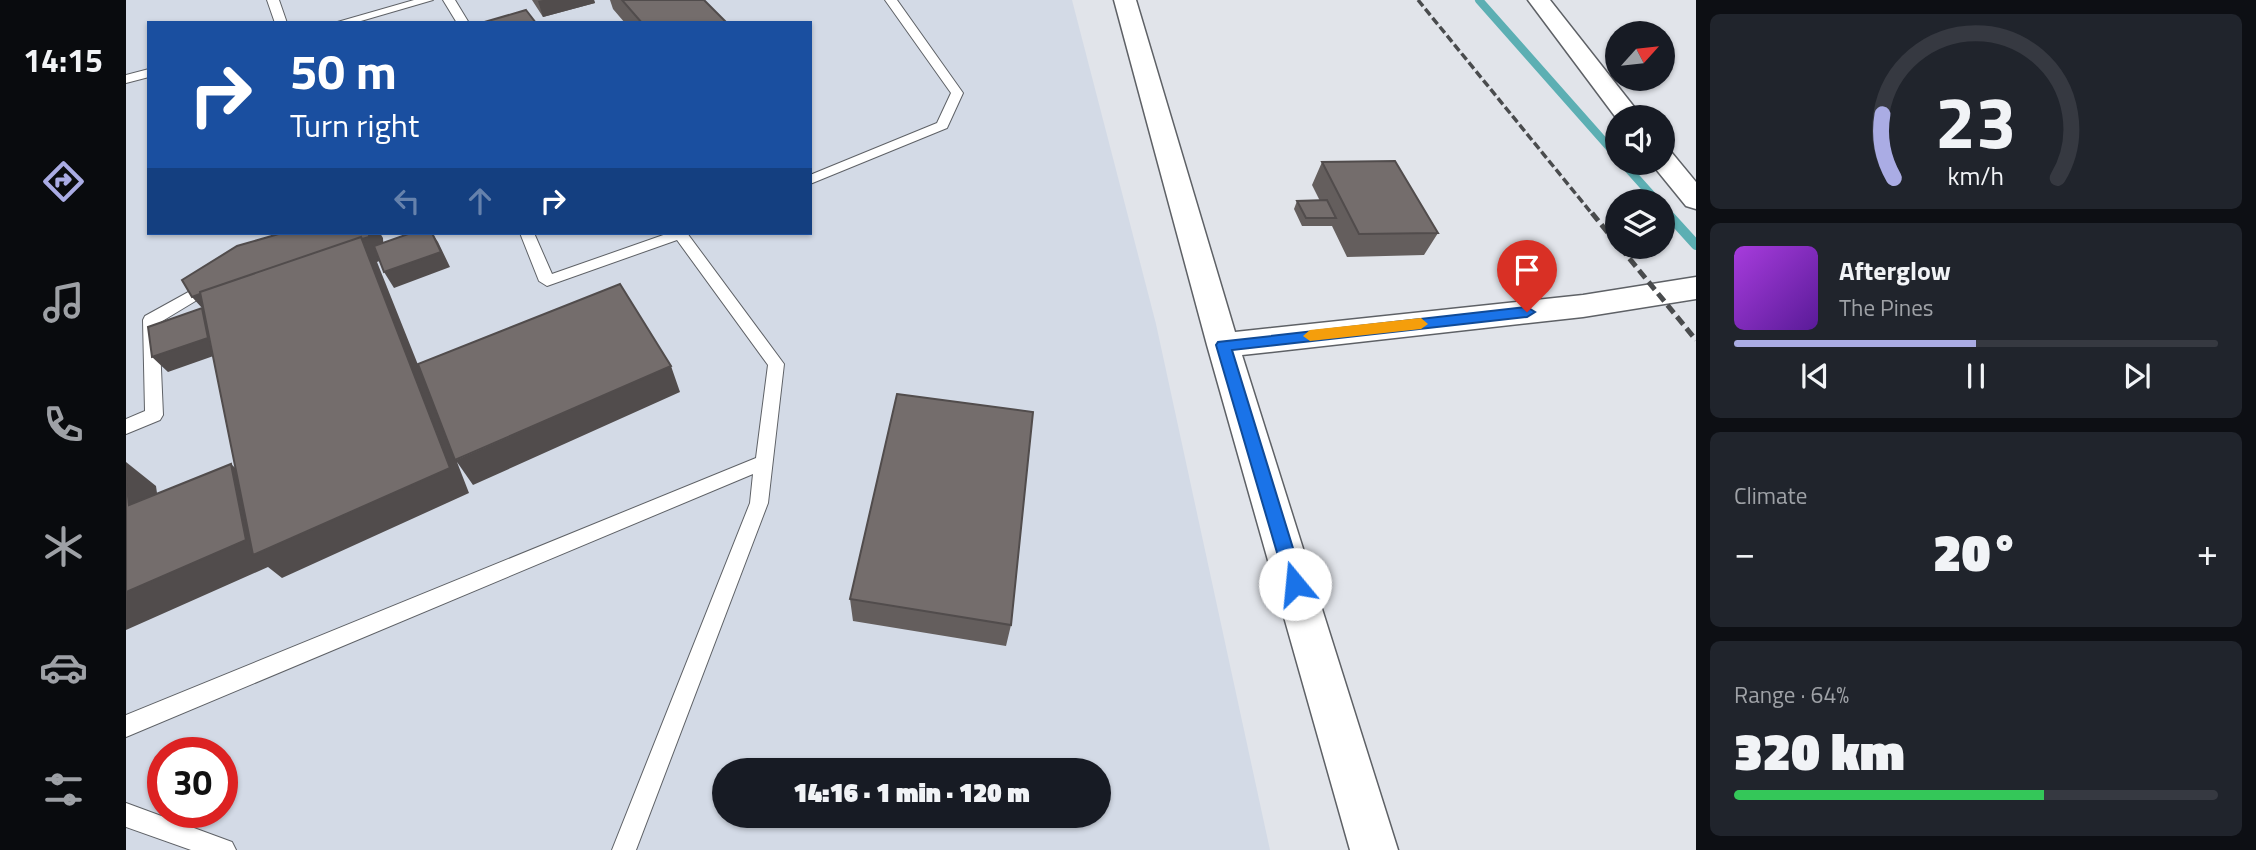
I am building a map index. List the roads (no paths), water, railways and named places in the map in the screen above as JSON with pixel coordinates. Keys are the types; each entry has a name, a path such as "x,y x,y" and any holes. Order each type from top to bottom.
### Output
{"street":[{"path":"1125,0 1223,345 1374,850"},
{"path":"1539,0 1620,105"},
{"path":"1675,175 1696,200"},
{"path":"1223,345 1596,304 1696,288"}],"lane":[{"path":"273,0 280,21"},
{"path":"348,21 427,0"},
{"path":"449,0 462,21"},
{"path":"812,179 942,125 957,93 891,0"},
{"path":"126,79 147,74"},
{"path":"528,235 547,281 673,235"},
{"path":"624,850 759,503 776,364 679,235"},
{"path":"126,427 154,415 151,320 232,273"},
{"path":"126,726 764,461"},
{"path":"126,815 225,850"}],"waterway":[{"path":"1479,0 1605,142"},
{"path":"1634,175 1646,189"},
{"path":"1675,222 1696,245"}],"railway":[{"path":"1418,0 1593,215"},
{"path":"1592,213 1605,229"},
{"path":"1630,259 1696,340"}]}
